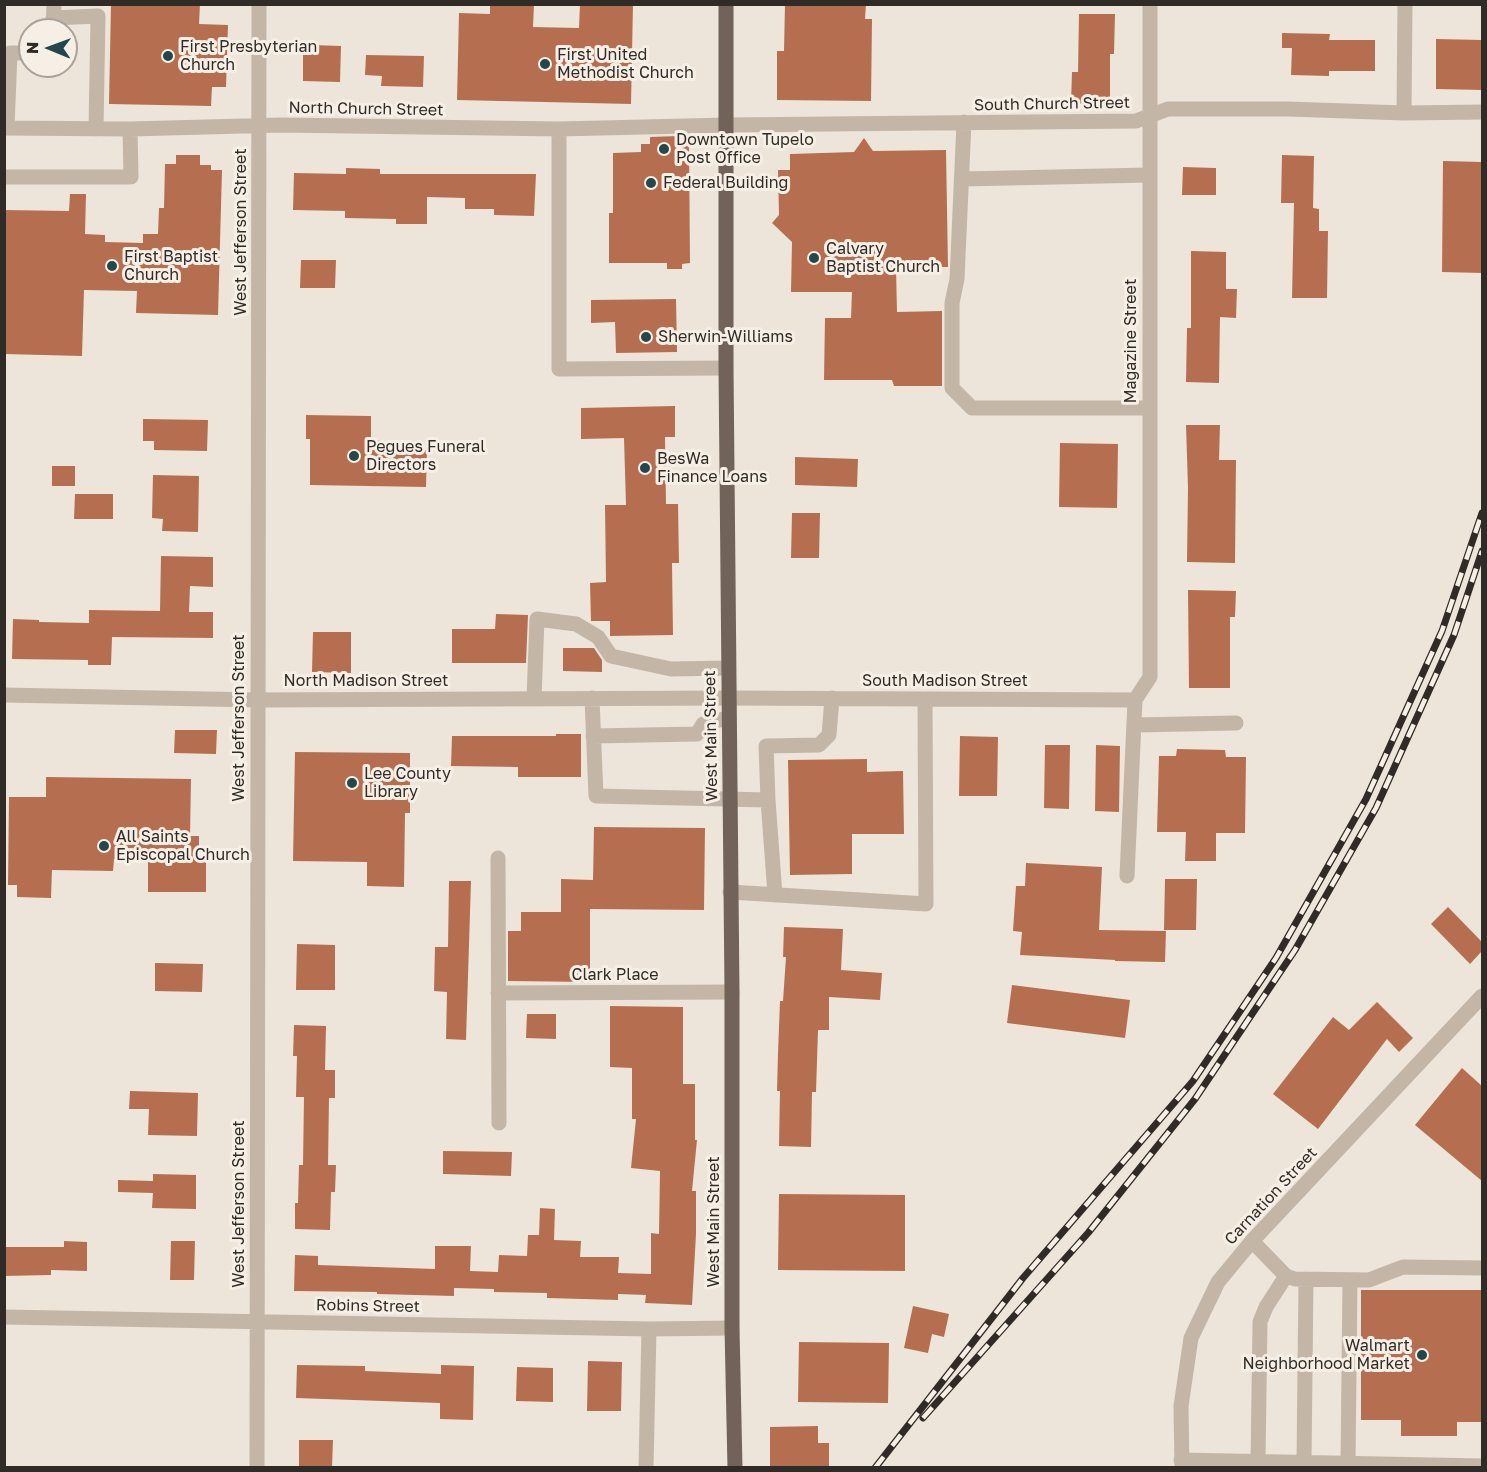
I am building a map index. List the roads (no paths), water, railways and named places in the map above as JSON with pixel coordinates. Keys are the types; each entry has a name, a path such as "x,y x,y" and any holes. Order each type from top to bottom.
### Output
{"main road":[{"name":"West Main Street","path":"726,4 728,718 735,1467"}],"street":[{"name":"West Jefferson Street","path":"257,1467 256,700 259,4"},
{"name":"Magazine Street","path":"1135,700 1150,677 1150,4"},
{"path":"1404,113 1405,4"},
{"path":"53,17 98,16 96,129"},
{"path":"6,128 10,53 18,53"},
{"name":"South Church Street","path":"727,125 1136,121 1168,109 1482,112"},
{"path":"964,122 957,279 952,303 952,388 972,408 1149,408"},
{"name":"North Church Street","path":"6,128 130,129 259,126 559,129 727,125"},
{"path":"4,177 131,177 130,129"},
{"path":"559,129 559,369 726,369"},
{"path":"962,179 1149,175"},
{"path":"534,699 537,619 576,624 598,637 611,656 671,669 728,668"},
{"name":"North Madison Street","path":"4,695 256,700 728,698"},
{"path":"592,698 596,796 768,800"},
{"name":"South Madison Street","path":"728,698 1135,700"},
{"path":"775,895 766,746 819,746 829,735 832,698"},
{"path":"730,892 926,904 926,699"},
{"path":"1127,876 1135,700"},
{"path":"593,736 697,734 703,724 728,718"},
{"path":"1134,725 1236,723"},
{"path":"498,858 499,1123"},
{"name":"Clark Place","path":"498,993 732,992"},
{"name":"Carnation Street","path":"1181,1464 1181,1406 1191,1338 1218,1282 1252,1241 1482,996"},
{"path":"1252,1241 1286,1276 1295,1279 1369,1280 1403,1267 1482,1268"},
{"path":"1258,1461 1260,1322 1266,1307 1286,1276"},
{"path":"1304,1462 1306,1279"},
{"path":"1350,1280 1357,1464"},
{"name":"Robins Street","path":"4,1317 649,1329 732,1328"},
{"path":"646,1467 649,1329"},
{"path":"1181,1464 1258,1461 1482,1466"}],"railway":[{"path":"875,1468 1023,1278 1193,1081 1276,958 1366,799 1442,631 1482,513"},
{"path":"923,1418 1088,1233 1195,1099 1295,950 1376,808 1454,635 1482,551"}],"place":[{"name":"First Presbyterian Church","path":"168,56"},
{"name":"First United Methodist Church","path":"545,64"},
{"name":"Downtown Tupelo Post Office","path":"664,149"},
{"name":"Federal Building","path":"651,183"},
{"name":"Calvary Baptist Church","path":"814,258"},
{"name":"First Baptist Church","path":"112,266"},
{"name":"Sherwin-Williams","path":"646,337"},
{"name":"Pegues Funeral Directors","path":"354,456"},
{"name":"BesWa Finance Loans","path":"645,468"},
{"name":"Lee County Library","path":"352,783"},
{"name":"All Saints Episcopal Church","path":"104,846"},
{"name":"Walmart Neighborhood Market","path":"1422,1355"}]}
